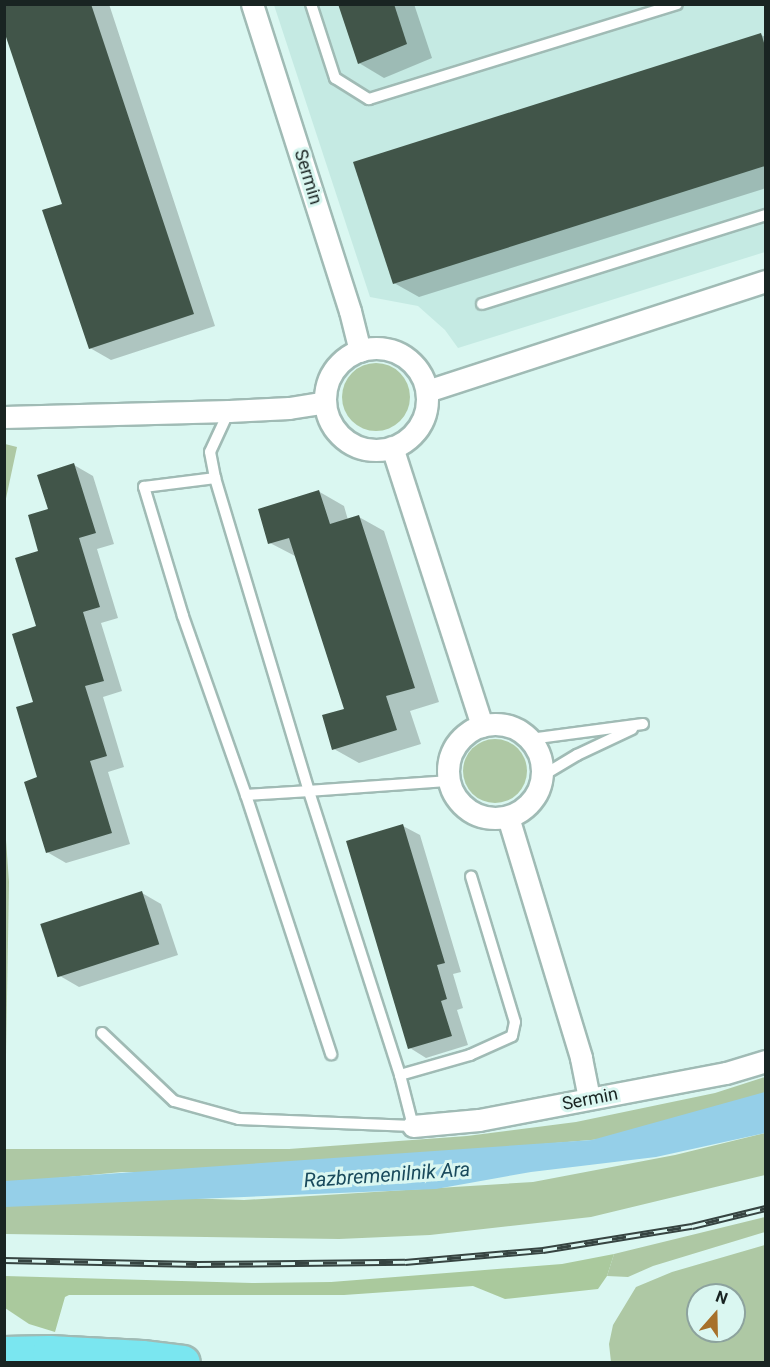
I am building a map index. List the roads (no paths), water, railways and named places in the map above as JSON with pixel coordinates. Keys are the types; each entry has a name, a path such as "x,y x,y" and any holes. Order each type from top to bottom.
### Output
{"highway":[{"path":"4,1332 49,1352"},
{"path":"4,1353 49,1352 142,1357 183,1362"}],"street":[{"name":"Sermin","path":"252,4 340,278 360,351"},
{"path":"427,391 765,281"},
{"path":"381,348 402,355 423,376 427,391 427,405 419,425 405,441 392,447 376,450 347,441 328,417 325,402 330,376 338,365 360,351 381,348"},
{"path":"4,417 229,411 289,408 325,402"},
{"path":"392,447 482,726"},
{"path":"482,726 510,727 530,739 540,756 542,776 532,801 508,817 483,817 471,812 457,799 449,781 448,769 456,745 464,736 482,726"},
{"path":"508,817 581,1058 589,1098"},
{"name":"Sermin","path":"413,1126 479,1120 726,1073 765,1061"}],"lane":[{"path":"311,4 335,78 369,99 676,4"},
{"path":"482,304 765,215"},
{"path":"102,1033 174,1101 239,1119 413,1126 400,1075 309,791 215,478 210,452 229,411"},
{"path":"215,478 144,487 183,616 246,795 331,1054"},
{"path":"530,739 643,723 577,755 542,776"},
{"path":"246,795 449,781"},
{"path":"400,1075 470,1055 502,1042 512,1035 515,1022 471,876"}],"water":[{"name":"Razbremenilnik Ara","path":"765,1092 765,1133 656,1157 531,1172 436,1189 5,1207 5,1181 592,1140"}],"railway":[{"path":"4,1260 197,1264 405,1262 543,1250 692,1226 766,1208"}]}
